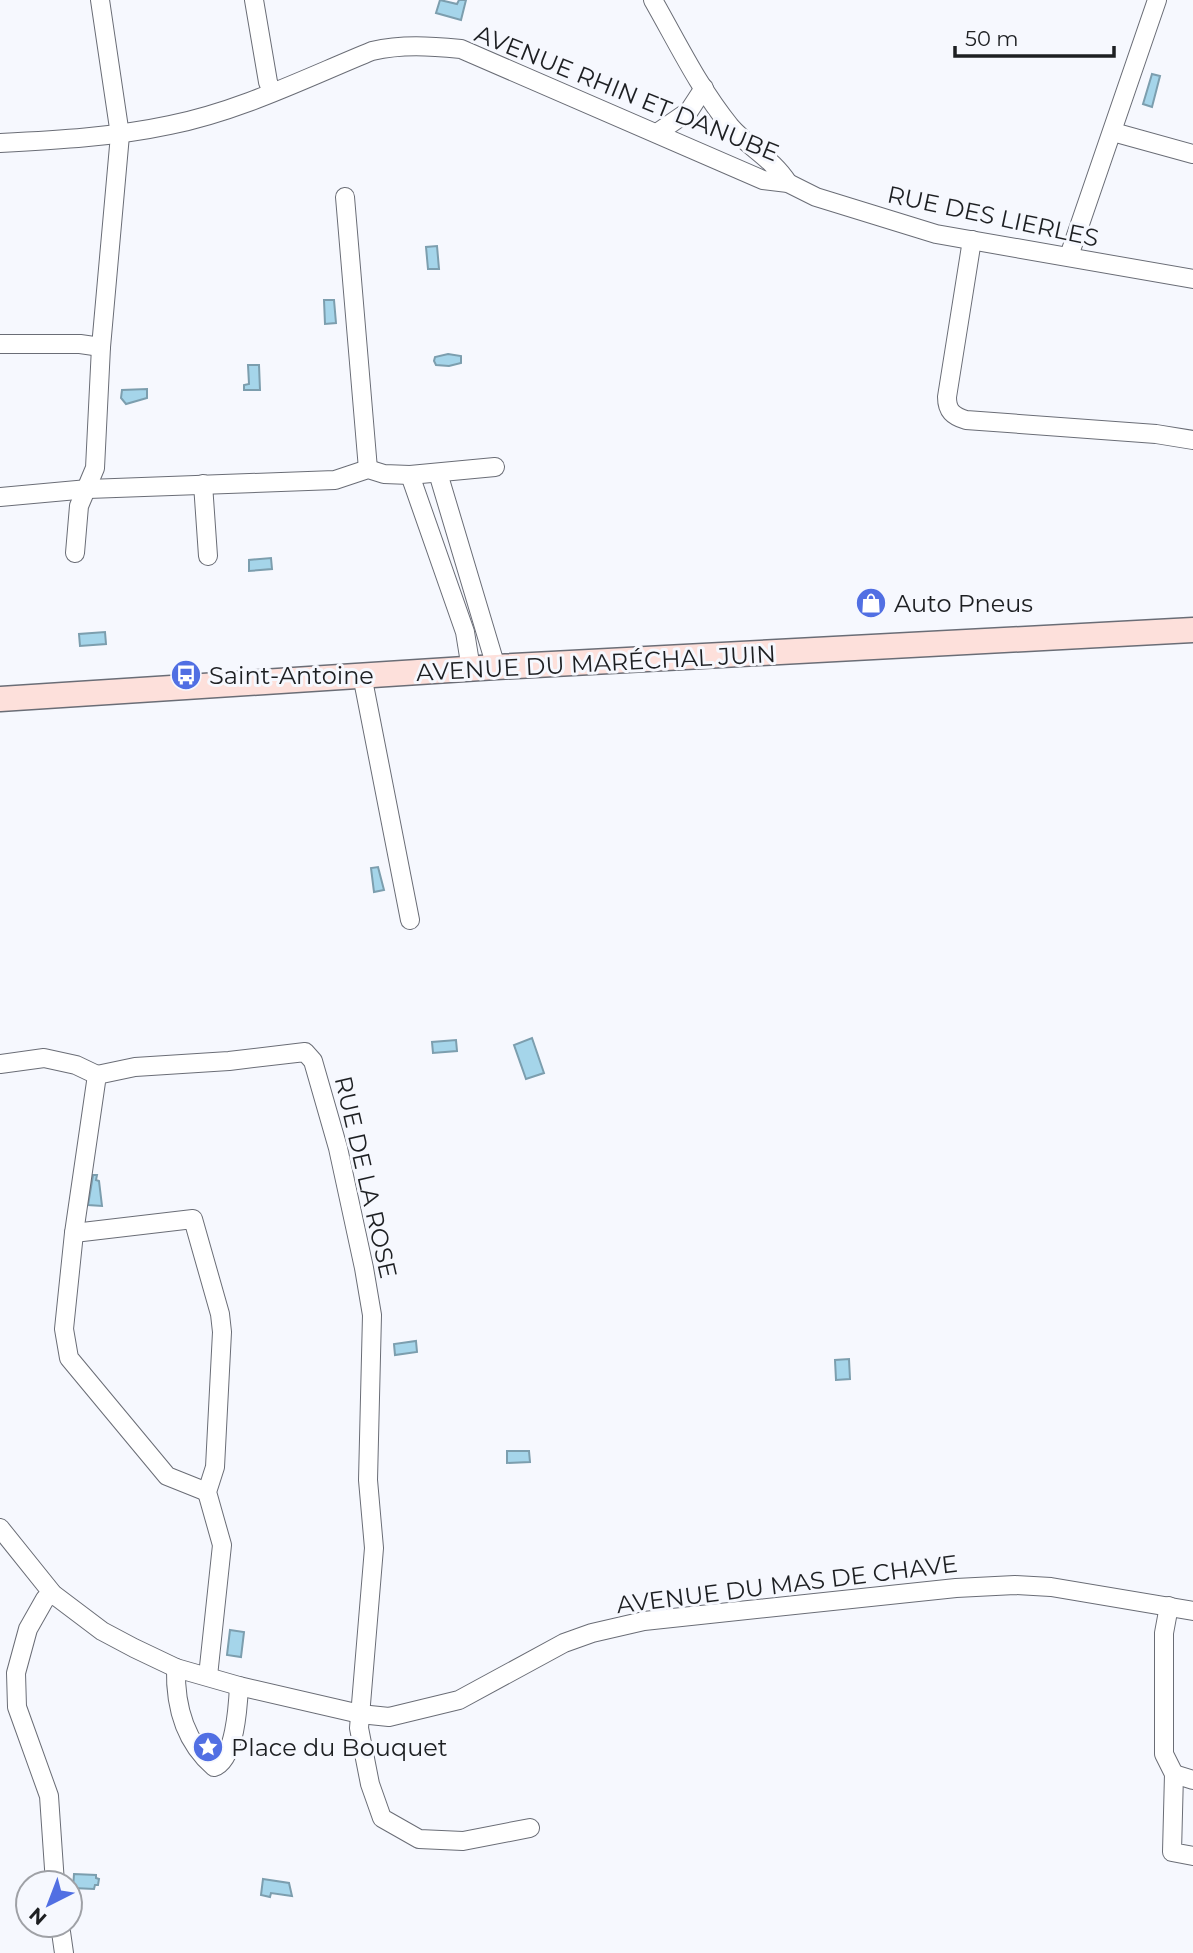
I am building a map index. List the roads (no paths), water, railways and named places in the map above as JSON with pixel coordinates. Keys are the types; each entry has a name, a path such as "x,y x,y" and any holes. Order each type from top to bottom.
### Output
{"main road":[{"name":"AVENUE DU MARÉCHAL JUIN","path":"0,699 496,667 1193,630"}],"street":[{"path":"75,553 79,506 95,468 101,347 120,135 100,0"},
{"path":"254,0 272,92"},
{"path":"653,0 704,88 731,128 780,169 788,183"},
{"path":"1069,257 1157,0"},
{"name":"AVENUE RHIN ET DANUBE","path":"0,143 120,135 173,125 272,92 372,51 393,46 420,45 461,49 763,180 788,183"},
{"path":"657,133 690,111 704,88"},
{"path":"1113,132 1193,154"},
{"name":"RUE DES LIERLES","path":"788,183 816,198 936,234 1193,279"},
{"path":"345,197 368,469"},
{"path":"972,240 947,397 947,407 951,413 966,420 1169,435 1193,440"},
{"path":"0,344 79,344 101,347"},
{"path":"0,497 88,489 335,480 368,469 384,474 410,475 495,467"},
{"path":"438,473 496,667"},
{"path":"410,475 465,632 471,669"},
{"path":"203,484 208,556"},
{"path":"362,676 410,920"},
{"name":"RUE DE LA ROSE","path":"97,1075 135,1067 229,1061 295,1052 305,1052 313,1061 338,1148 365,1268 372,1315 368,1480 374,1548 360,1714"},
{"path":"0,1063 44,1058 76,1065 97,1075 74,1233 64,1329 69,1358 167,1476 207,1492"},
{"path":"74,1233 193,1219 220,1314 222,1332 215,1467 207,1492 222,1545 208,1676"},
{"name":"AVENUE DU MAS DE CHAVE","path":"0,1528 53,1594 102,1631 176,1668 239,1686 360,1714 389,1717 458,1700 564,1643 592,1633 644,1621 956,1588 1014,1585 1051,1587 1193,1611"},
{"path":"53,1594 45,1599 28,1629 16,1673 18,1707 49,1796 54,1869"},
{"path":"1169,1606 1164,1633 1164,1755 1174,1774 1172,1852 1193,1856"},
{"path":"176,1668 175,1686 183,1725 201,1756 214,1768 220,1765 228,1754 239,1686"},
{"path":"360,1714 359,1728 370,1784 382,1818 419,1839 463,1841 530,1828"},
{"path":"1174,1774 1193,1780"}],"water":[{"path":"440,0 457,4 459,0 466,0 461,20 436,13"},
{"path":"1152,74 1160,76 1152,107 1143,104"},
{"path":"437,246 439,269 428,269 426,247"},
{"path":"324,300 334,300 336,323 325,324"},
{"path":"448,354 461,356 461,363 436,365 435,357"},
{"path":"248,365 259,365 260,390 244,390 244,385 249,384"},
{"path":"147,389 147,398 126,404 121,398 122,390"},
{"path":"271,558 272,569 249,571 249,560"},
{"path":"105,632 106,644 80,646 79,634"},
{"path":"378,867 384,890 374,892 371,868"},
{"path":"532,1038 544,1073 526,1079 514,1045"},
{"path":"456,1040 457,1051 433,1053 432,1042"},
{"path":"93,1175 97,1175 96,1180 99,1181 102,1206 88,1205"},
{"path":"416,1341 417,1352 395,1355 394,1344"},
{"path":"849,1359 850,1379 836,1380 835,1360"},
{"path":"507,1451 529,1451 530,1462 507,1463"},
{"path":"230,1630 244,1632 241,1657 227,1655"},
{"path":"84,1874 96,1875 99,1879 94,1889 84,1889"},
{"path":"263,1879 289,1883 292,1896 271,1893 270,1897 261,1895"}],"place":[{"name":"Auto Pneus","path":"871,603"},
{"name":"Saint-Antoine","path":"186,675"},
{"name":"Place du Bouquet","path":"208,1747"}]}
